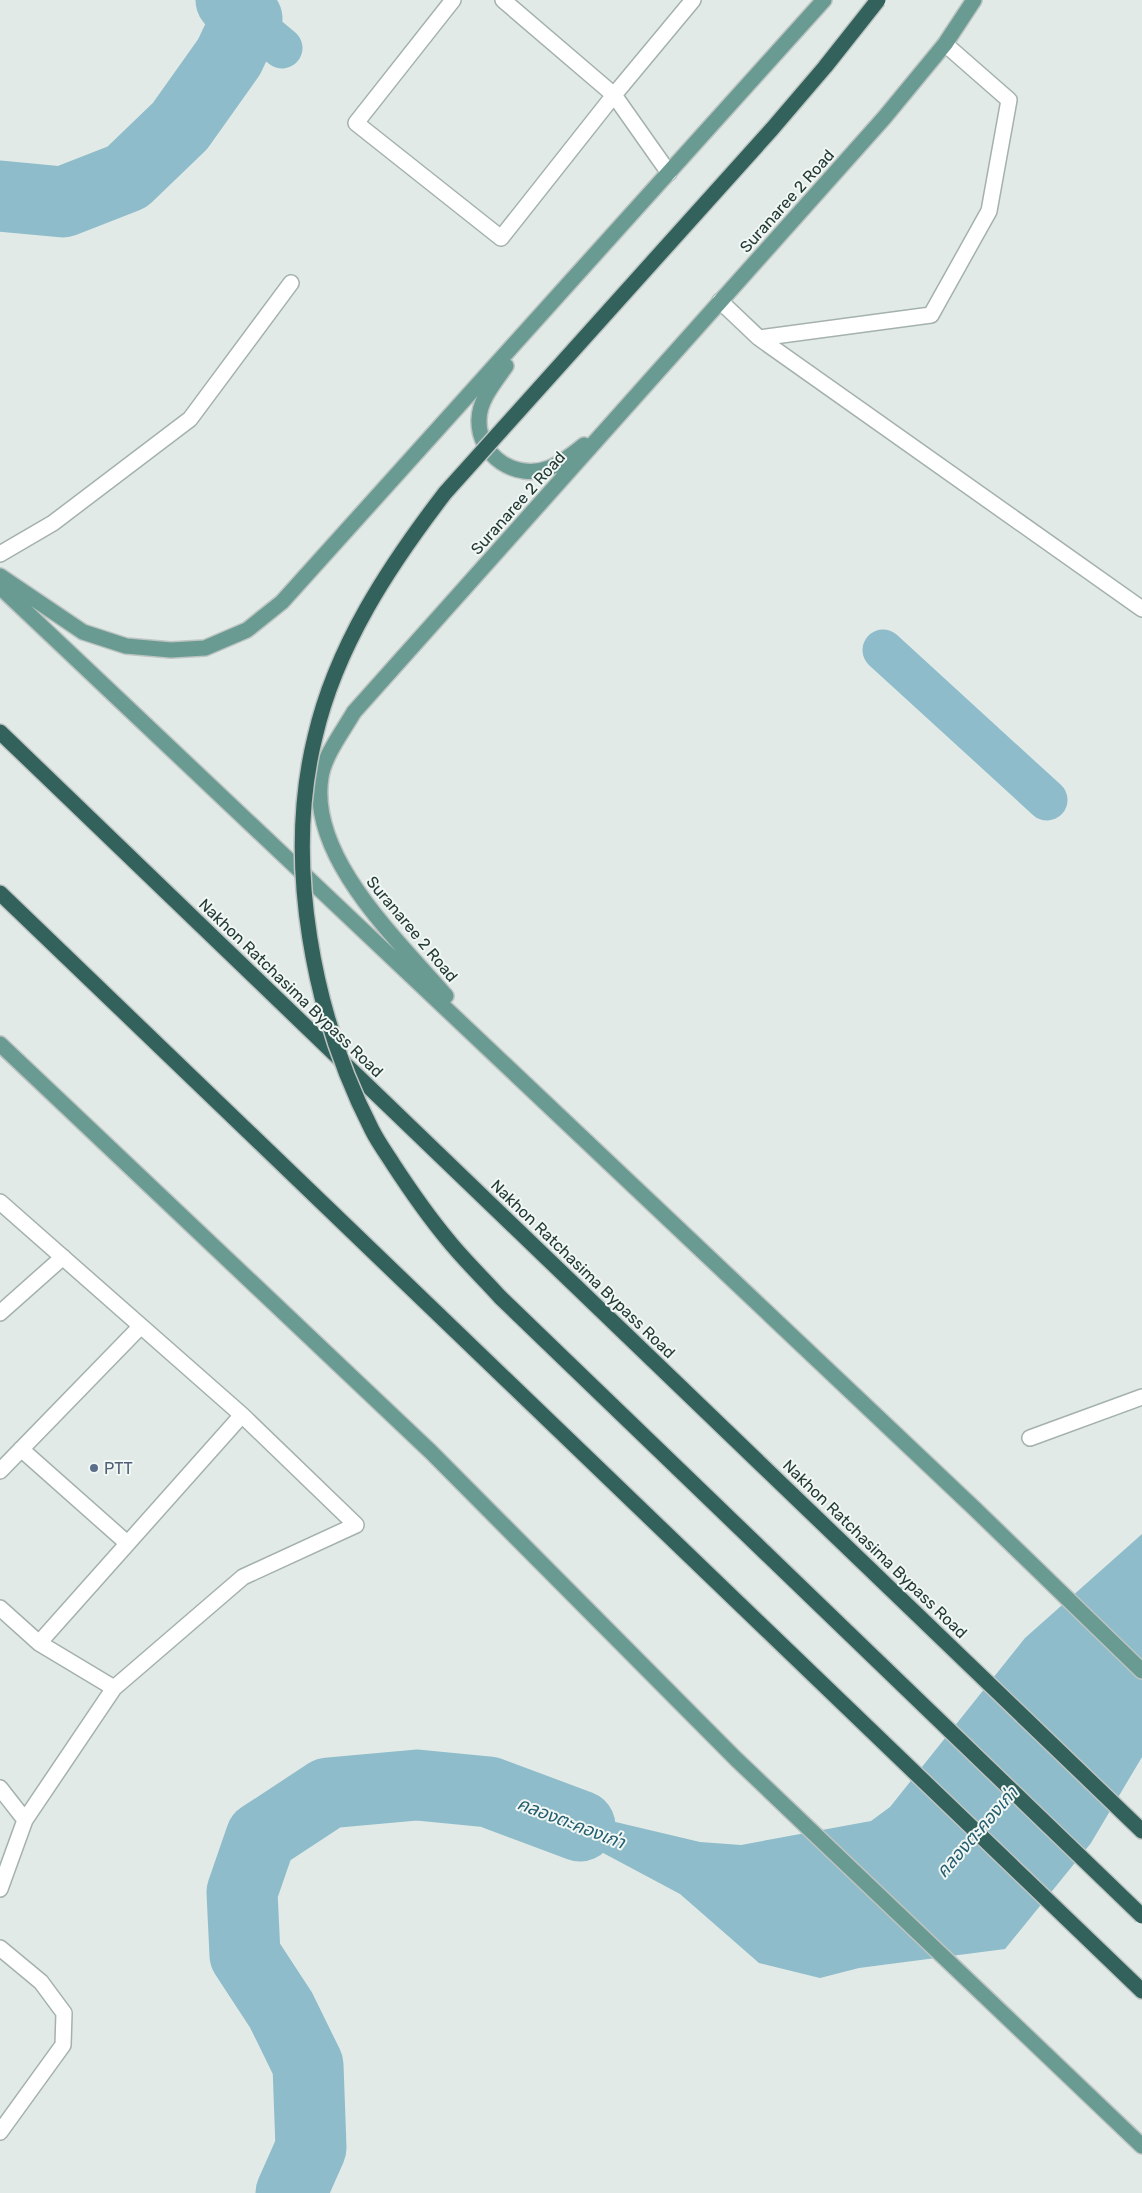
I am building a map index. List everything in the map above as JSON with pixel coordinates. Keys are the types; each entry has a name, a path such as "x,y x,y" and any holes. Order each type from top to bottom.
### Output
{"highway":[{"path":"878,0 772,129 445,493 414,534 375,594 347,647 329,691 315,735 307,774 302,816 307,913 316,973 332,1032 350,1082 372,1131 448,1241 507,1304 1142,1916"},
{"name":"Nakhon Ratchasima Bypass Road","path":"0,732 1142,1831"},
{"path":"0,893 1142,1991"}],"main road":[{"path":"0,576 83,632 126,646 171,650 205,648 247,630 282,602 824,0"},
{"name":"Suranaree 2 Road","path":"499,1058 357,892 338,860 325,831 320,805 321,776 334,745 354,712 884,118 945,44 974,0"},
{"path":"530,328 482,404 479,420 481,437 489,452 501,463 515,470 531,472 547,469 572,454 623,411"},
{"path":"0,587 499,1058 1142,1670"},
{"path":"0,1044 431,1452 736,1759 1064,2069 1142,2146"}],"street":[{"path":"453,0 356,123 501,238 614,95 693,0"},
{"path":"503,0 614,95 669,173"},
{"path":"759,338 931,315 989,211 1009,100 945,44"},
{"path":"0,554 53,523 190,419 291,283"},
{"path":"720,302 759,338 1142,609"},
{"path":"0,1202 242,1416 356,1525 243,1577 114,1688 25,1820 0,1889"},
{"path":"0,1314 63,1257"},
{"path":"0,1471 140,1327"},
{"path":"1030,1438 1142,1397"},
{"path":"39,1643 242,1416"},
{"path":"21,1449 127,1543"},
{"path":"0,1608 39,1643 114,1688"},
{"path":"0,1788 25,1820"},
{"path":"0,1948 41,1982 64,2013 63,2044 0,2132"}],"water":[{"path":"1142,1534 1142,1757 1091,1843 1005,1949 859,1968 820,1978 759,1963 680,1894 489,1792 700,1842 741,1845 871,1821 890,1807 1025,1638"}],"waterway":[{"path":"0,196 63,202 127,177 180,126 229,57 247,19 231,0"},
{"path":"247,19 282,48"},
{"path":"883,650 1047,800"},
{"name":"คลองตะคองเก่า","path":"291,2193 311,2148 308,2065 281,2010 245,1955 242,1892 261,1837 328,1793 417,1785 489,1792 580,1826"}],"place":[{"name":"PTT","path":"94,1468"}]}
